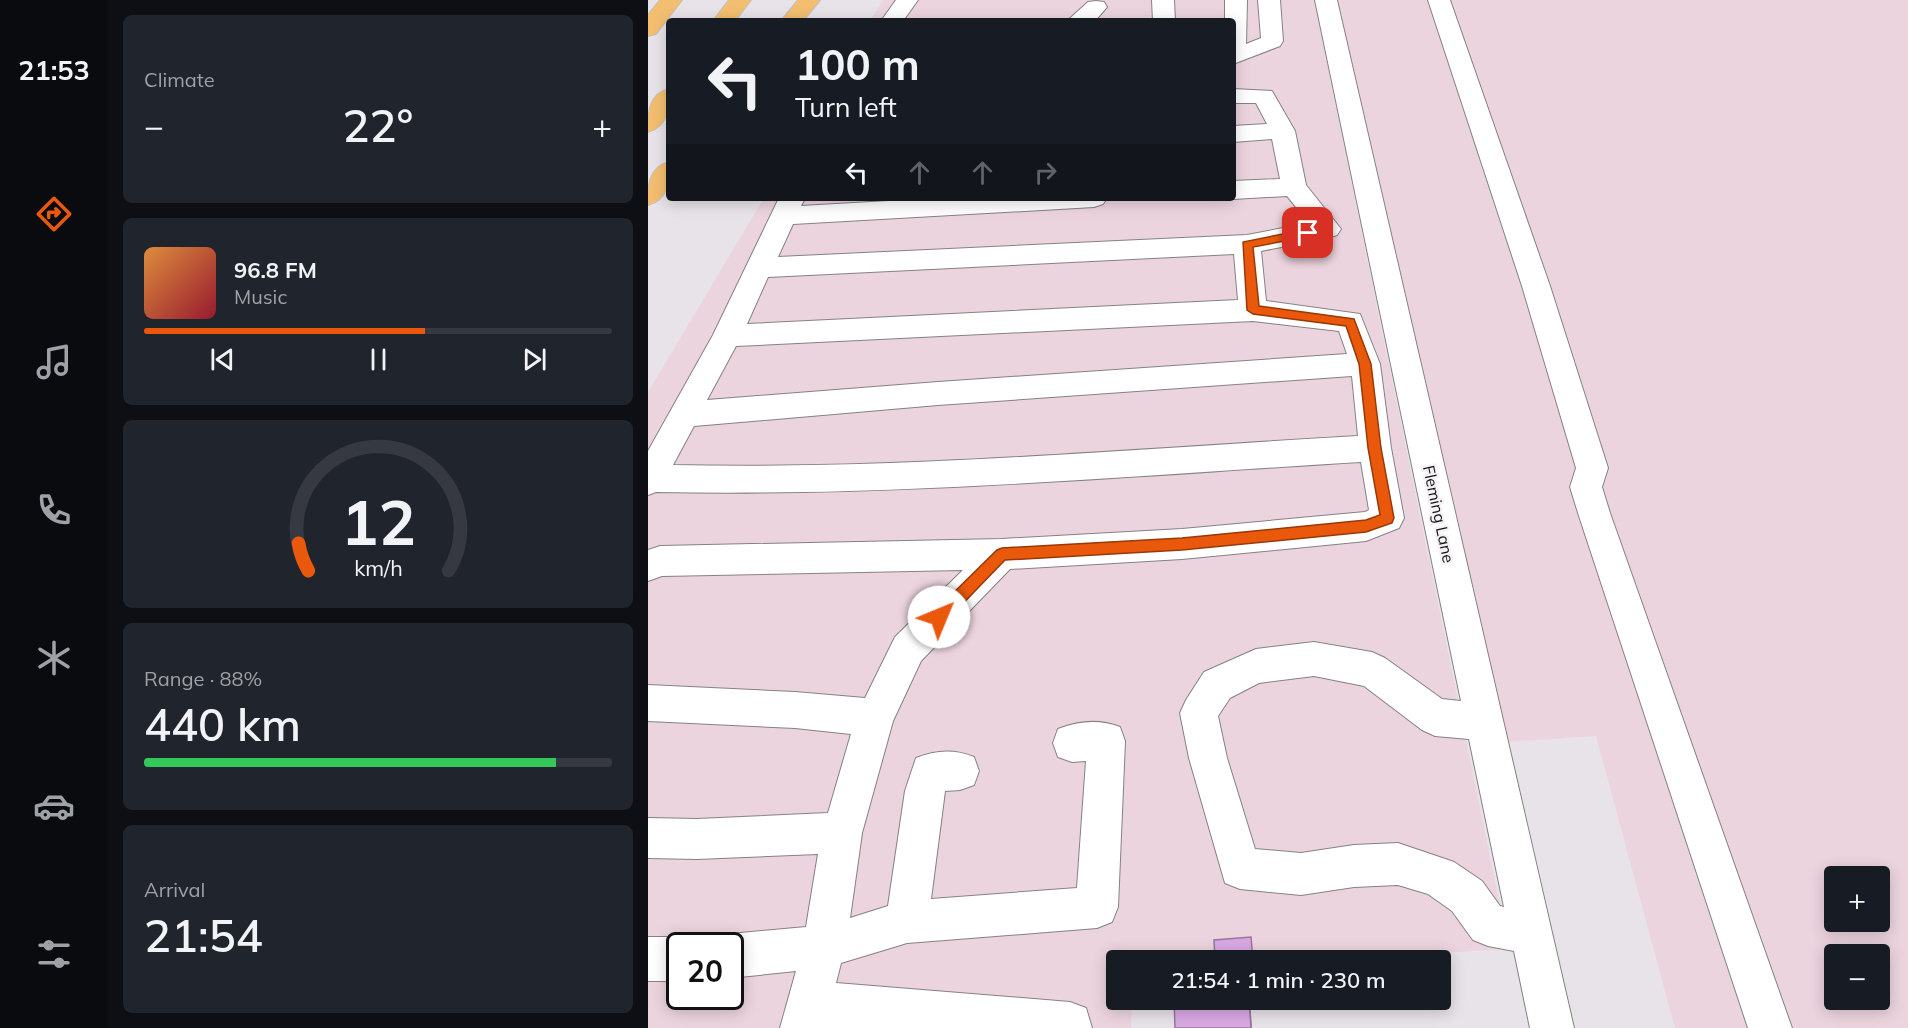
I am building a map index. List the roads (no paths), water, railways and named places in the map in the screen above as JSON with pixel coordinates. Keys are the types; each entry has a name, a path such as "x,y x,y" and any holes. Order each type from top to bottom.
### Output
{"highway":[{"path":"648,29 671,0"},
{"path":"726,18 740,0"},
{"path":"794,18 809,0"},
{"path":"648,124 666,100"},
{"path":"648,196 666,174"}],"lane":[{"path":"894,18 907,0"},
{"path":"1163,0 1164,18"},
{"path":"1235,18 1236,0"},
{"path":"1236,56 1272,41 1269,0"},
{"name":"Fleming Lane","path":"1326,0 1552,1028"},
{"path":"1439,0 1536,286 1592,468 1586,487 1594,513 1770,1028"},
{"path":"759,268 1247,244 1328,229 1294,187 1283,132 1264,96 1236,96"},
{"path":"1236,134 1283,132"},
{"path":"1236,190 1294,187"},
{"path":"992,201 787,207 727,336 682,415 649,480 902,476 1375,448"},
{"path":"1247,244 1253,310"},
{"path":"648,566 660,561 1002,554 1182,544 1366,526 1387,518 1375,448 1365,364 1350,322 1253,310 849,328 727,336"},
{"path":"682,415 775,406 1365,364"},
{"path":"1002,554 908,649 875,718 842,833 824,946 805,1015 1070,1024 1070,1028"},
{"path":"1485,722 1435,717 1372,669 1314,659 1256,666 1217,685 1199,713 1208,758 1240,868 1301,874 1354,866 1398,864 1439,877 1448,883 1467,896 1488,925 1531,933"},
{"path":"648,702 795,710 875,718"},
{"path":"744,955 824,946 908,922 1096,907 1106,741 1071,742"},
{"path":"908,922 925,791 930,772 960,771"},
{"path":"648,838 697,839 842,833"},
{"path":"648,959 666,959"}]}
